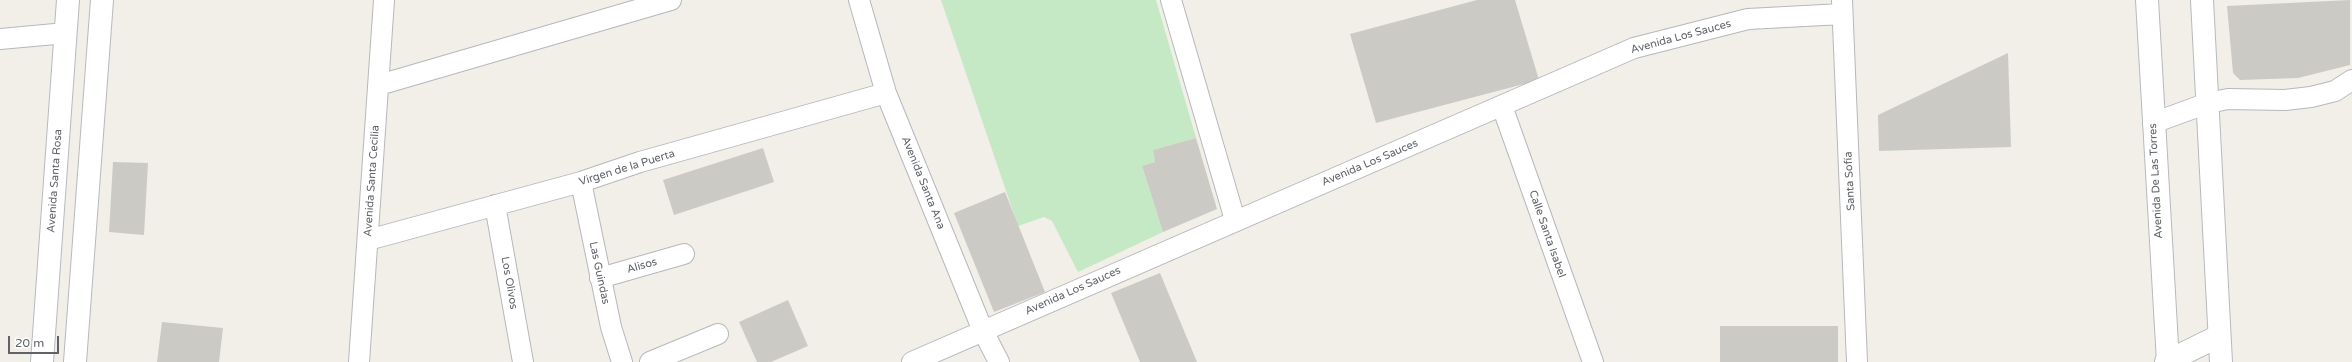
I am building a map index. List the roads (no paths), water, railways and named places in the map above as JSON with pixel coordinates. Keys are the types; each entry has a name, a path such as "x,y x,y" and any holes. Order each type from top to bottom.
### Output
{"main road":[{"name":"Avenida Santa Rosa","path":"42,362 68,0"},
{"path":"75,362 102,0"},
{"name":"Avenida De Las Torres","path":"2147,0 2167,362"},
{"path":"2202,0 2221,362"},
{"path":"2167,362 2219,336"}],"street":[{"name":"Avenida Santa Cecilia","path":"359,362 384,0"},
{"path":"379,85 671,0"},
{"name":"Avenida Santa Ana","path":"859,0 886,93 983,330 999,362"},
{"path":"1170,0 1235,220"},
{"name":"Avenida Los Sauces","path":"912,362 1235,220 1634,48 1748,19 1842,7"},
{"name":"Santa Sofía","path":"1842,7 1857,362"},
{"path":"0,39 66,33"},
{"path":"2153,123 2208,103 2228,99 2285,100 2311,97 2335,91 2352,80"},
{"name":"Virgen de la Puerta","path":"368,240 581,182 640,162 886,93"},
{"name":"Calle Santa Isabel","path":"1502,106 1587,360"},
{"name":"Las Guindas","path":"581,182 611,327 622,362"},
{"name":"Los Olivos","path":"495,205 523,362"},
{"name":"Alisos","path":"600,278 684,254"},
{"path":"650,362 718,334"}]}
